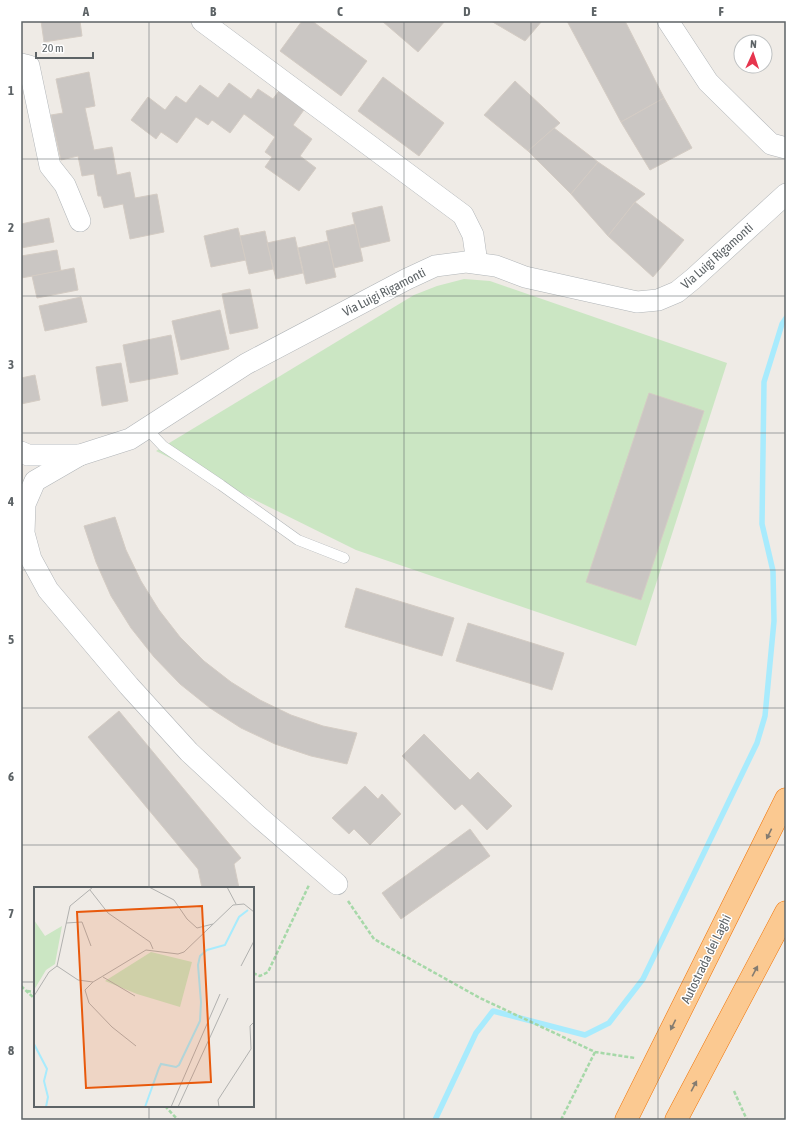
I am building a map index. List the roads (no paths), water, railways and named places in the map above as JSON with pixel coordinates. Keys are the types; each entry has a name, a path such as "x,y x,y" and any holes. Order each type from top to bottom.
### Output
{"highway":[{"name":"Autostrada dei Laghi","path":"626,1120 786,799"},
{"path":"676,1120 786,912"}],"street":[{"path":"202,21 463,215 473,235 477,263"},
{"path":"668,21 714,88 771,144 786,148"},
{"path":"21,64 29,66 50,166 65,185 80,221"},
{"name":"Via Luigi Rigamonti","path":"21,452 28,455 80,455 130,439 246,364 407,279 435,266 466,262 477,263 496,266 525,277 617,299 637,302 658,300 677,292 693,279 786,194"},
{"path":"80,455 34,481 25,504 24,532 31,559 48,590 129,686 189,752 337,884"}],"lane":[{"path":"146,428 163,446 298,540 344,558"}],"waterway":[{"path":"435,1120 476,1033 493,1011 585,1035 609,1023 643,979 757,743 765,716 774,621 773,571 762,524 764,382 782,324 786,318"}]}
